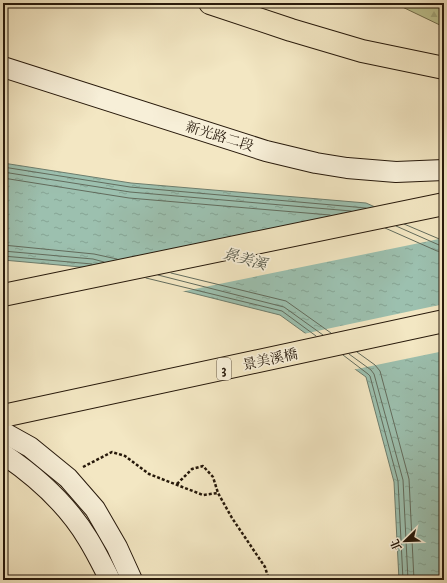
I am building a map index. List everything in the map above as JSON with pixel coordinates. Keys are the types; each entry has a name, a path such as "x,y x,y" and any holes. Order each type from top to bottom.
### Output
{"highway":[{"path":"210,3 291,30 362,51 438,67"},
{"path":"3,295 444,204"},
{"name":"景美溪橋","path":"3,416 444,321"}],"street":[{"name":"新光路二段","path":"3,67 259,148 316,163 347,168 396,172 444,170"},
{"path":"3,432 30,447 68,478 95,509 117,547 132,580"},
{"path":"3,454 23,467 47,487 71,514 89,539 110,580"}],"path":[{"path":"68,478 84,466 112,452 125,456 149,474 203,495 218,493"},
{"path":"177,484 192,468 203,466 212,476 218,493 232,518 265,567 268,580"}],"green space":[{"path":"394,3 444,3 444,27"}],"water":[{"name":"景美溪","path":"3,163 131,183 366,203 444,237 444,580 399,580 394,482 366,377 280,315 92,268 3,260"}],"pier":[{"path":"378,206 444,235 444,238 180,292 92,270 76,269"},
{"path":"444,304 444,351 352,370 303,334"}]}
